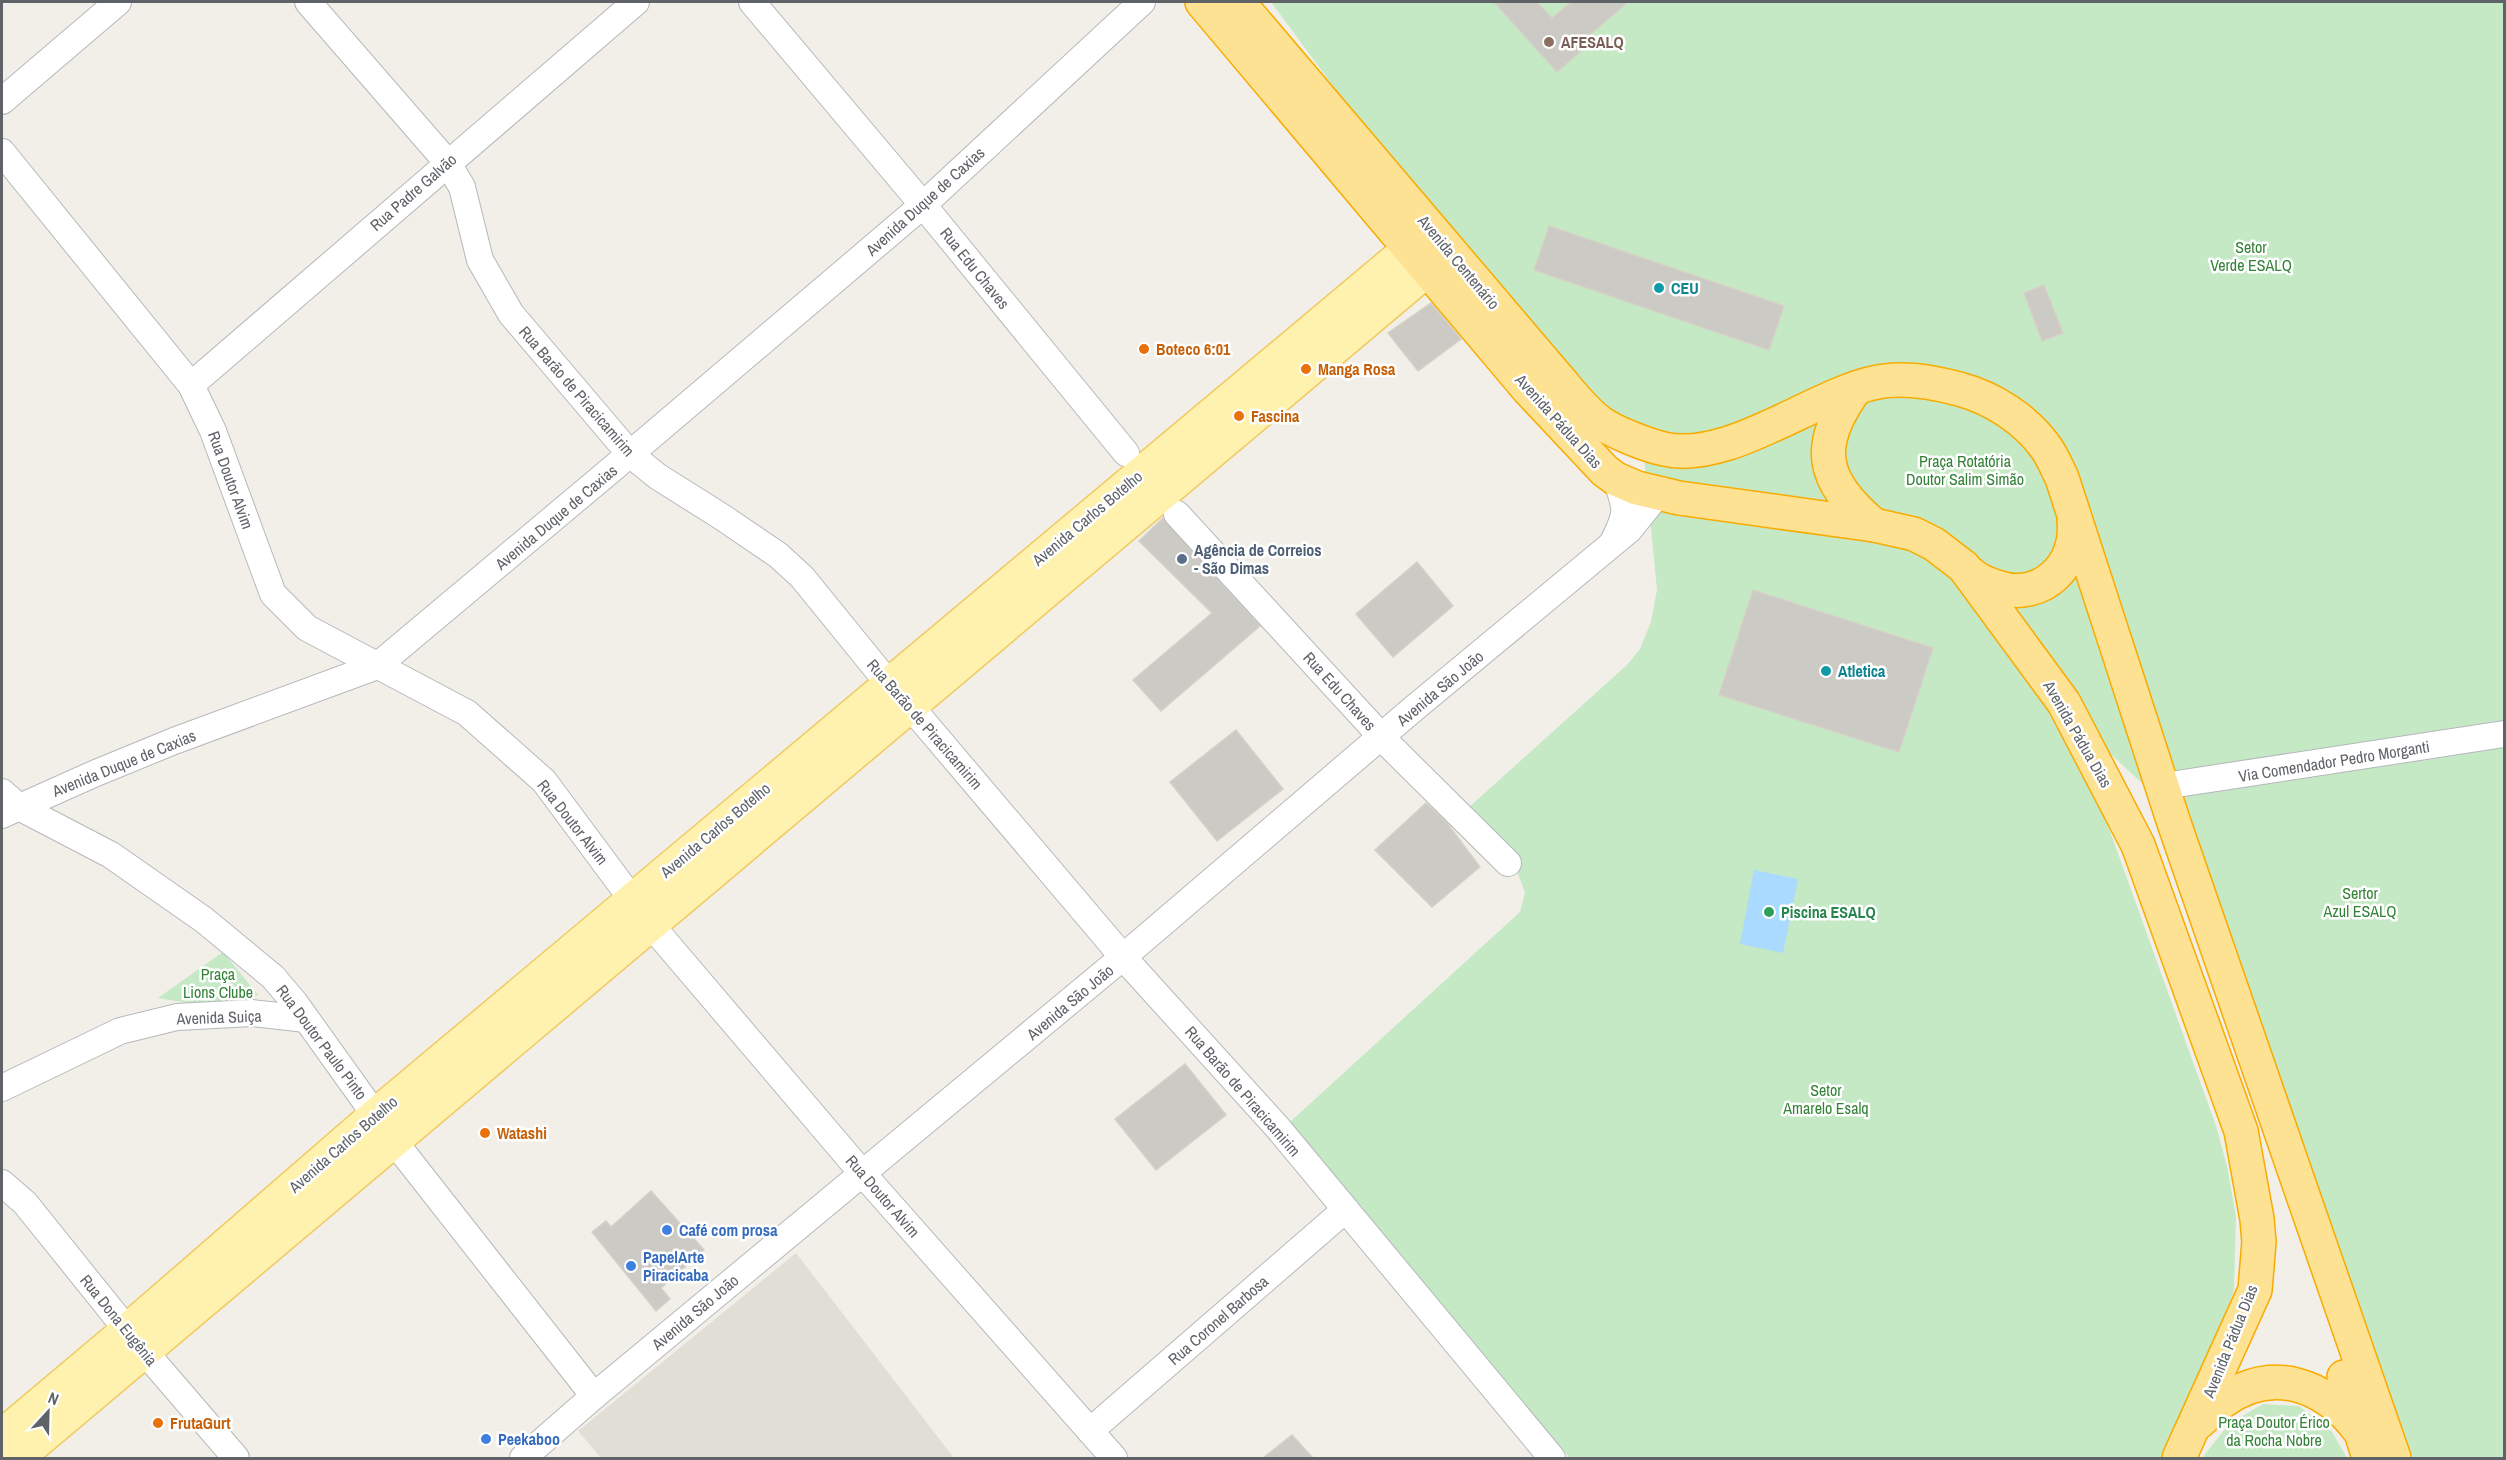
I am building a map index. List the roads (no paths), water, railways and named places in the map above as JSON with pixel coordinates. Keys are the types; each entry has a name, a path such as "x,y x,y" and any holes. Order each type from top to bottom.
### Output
{"highway":[{"name":"Avenida Centenário","path":"1202,2 1423,249 1557,377 1600,423 1665,450 1691,450 1721,445 1741,438 1856,388"},
{"name":"Avenida Centenário","path":"1238,2 1423,249"},
{"name":"Avenida Pádua Dias","path":"1423,249 1579,445 1616,479 1658,494 1874,525 1914,534 1934,544 1964,567 2064,703 2138,844 2241,1131 2258,1219 2259,1242 2255,1290 2179,1458"},
{"path":"1874,525 1845,498 1836,483 1829,457 1829,437 1833,426 1856,388 1874,383 1919,381 1971,392 1995,403 2032,433 2047,450 2062,478 2178,833 2394,1458"},
{"path":"1964,567 1975,578 2003,589 2019,591 2035,587 2048,580 2068,560 2076,535 2074,514"},
{"path":"2096,764 2117,771 2143,788 2164,786"},
{"path":"2253,1046 2310,1265 2364,1445"},
{"path":"2195,1426 2233,1395 2258,1385 2277,1382 2304,1387 2332,1400 2346,1414 2364,1445"}],"main road":[{"name":"Avenida Carlos Botelho","path":"17,1458 136,1341 384,1127 900,695 1423,249"},
{"name":"Avenida Carlos Botelho","path":"2,1436 136,1341"}],"street":[{"path":"2,101 118,2"},
{"name":"Rua Barão de Piracicamirim","path":"308,2 447,162 462,187 480,260 511,314 630,454 657,476 777,555 801,577 1124,957 1278,1128 1552,1458"},
{"name":"Rua Padre Galvão","path":"191,385 447,162 636,2"},
{"name":"Rua Edu Chaves","path":"752,2 923,205 1126,453"},
{"name":"Avenida Duque de Caxias","path":"7,805 377,666 923,205 1142,2"},
{"name":"Rua Doutor Alvim","path":"2,152 191,385 213,431 273,594 307,627 467,713 544,782 641,912 863,1174 1114,1458"},
{"name":"Avenida São João","path":"1612,542 1625,519 1624,503 1616,479"},
{"name":"Avenida São João","path":"523,1458 594,1396 1124,957 1612,542 1629,530 1658,494"},
{"name":"Rua Edu Chaves","path":"1177,513 1382,738 1508,863"},
{"name":"Via Comendador Pedro Morganti","path":"2164,786 2505,734"},
{"name":"Rua Doutor Paulo Pinto","path":"7,805 111,855 204,920 273,977 384,1127 594,1396"},
{"name":"Avenida Suiça","path":"2,1088 120,1031 177,1017 252,1013 306,1019"},
{"name":"Rua Dona Eugênia","path":"2,1183 25,1203 136,1341 236,1458"},
{"name":"Rua Coronel Barbosa","path":"1090,1431 1345,1210"}],"water":[{"name":"Piscina ESALQ","path":"1754,870 1798,879 1783,953 1740,944"}],"place":[{"name":"AFESALQ","path":"1549,42"},
{"name":"CEU","path":"1659,288"},
{"name":"Boteco 6:01","path":"1144,349"},
{"name":"Manga Rosa","path":"1306,369"},
{"name":"Fascina","path":"1239,416"},
{"name":"Agência de Correios - São Dimas","path":"1182,559"},
{"name":"Atletica","path":"1826,671"},
{"name":"Piscina ESALQ","path":"1769,912"},
{"name":"Watashi","path":"485,1133"},
{"name":"Café com prosa","path":"667,1230"},
{"name":"PapelArte Piracicaba","path":"631,1266"},
{"name":"FrutaGurt","path":"158,1423"},
{"name":"Peekaboo","path":"486,1439"}],"park label":[{"name":"Setor Verde ESALQ","path":"2251,256"},
{"name":"Praça Rotatória Doutor Salim Simão","path":"1965,470"},
{"name":"Sertor Azul ESALQ","path":"2360,902"},
{"name":"Praça Lions Clube","path":"218,983"},
{"name":"Setor Amarelo Esalq","path":"1826,1099"},
{"name":"Praça Doutor Érico da Rocha Nobre","path":"2274,1431"}]}
